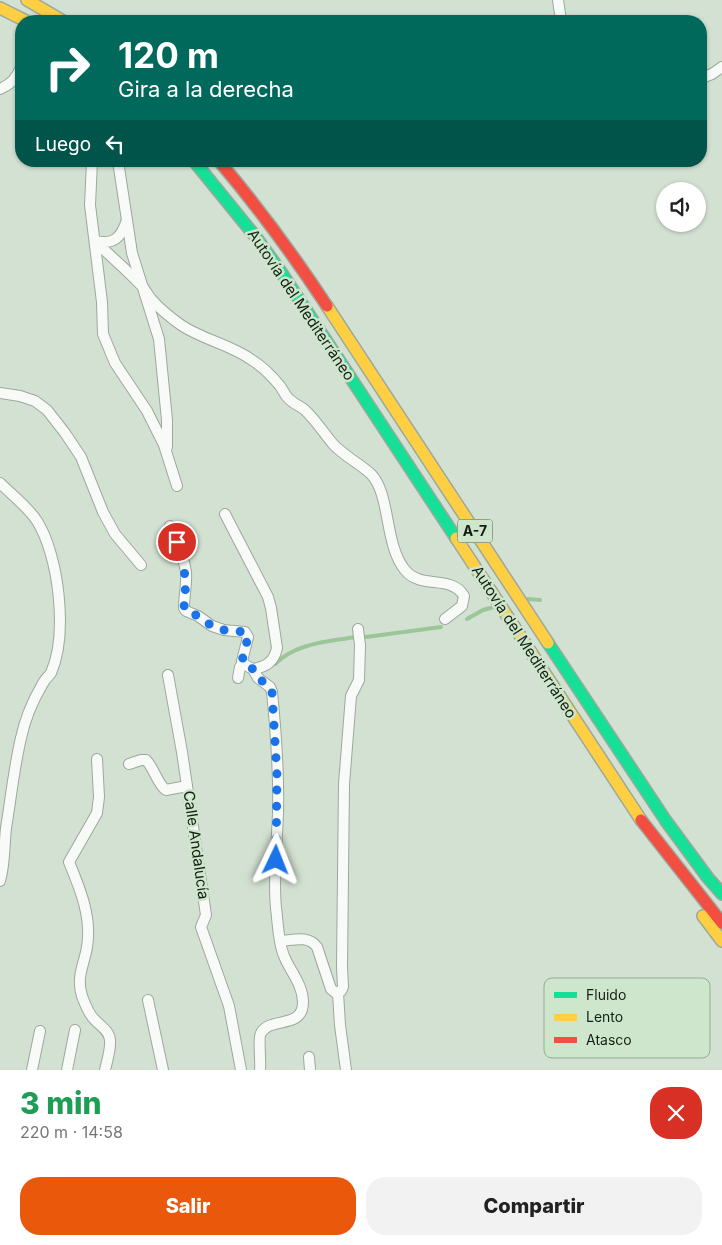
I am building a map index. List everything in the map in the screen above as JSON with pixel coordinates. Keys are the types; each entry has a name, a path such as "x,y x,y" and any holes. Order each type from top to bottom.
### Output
{"highway":[{"path":"27,0 53,15"},
{"path":"0,8 15,16"},
{"name":"Autovía del Mediterráneo","path":"199,167 255,236 281,272 648,830 722,923"},
{"name":"Autovía del Mediterráneo","path":"224,167 295,258 666,821 722,894"},
{"path":"691,886 696,902 704,917 722,941"}],"street":[{"path":"558,0 560,15"},
{"path":"707,76 722,66"},
{"path":"0,89 15,80"},
{"path":"92,167 90,205 102,302 103,334 115,363 147,412 167,454 176,486"},
{"path":"119,167 132,253 159,339 167,420 167,454"},
{"path":"95,241 113,242 120,236 127,220"},
{"path":"95,241 142,286 165,313 180,325 199,336 239,352 253,360 270,374 287,398 305,410 344,455 371,475 377,484 382,498 395,552 405,571 418,580 458,588 464,596 462,606 444,619"},
{"path":"0,393 20,396 34,401 46,410 66,433 81,457 96,496 115,534 141,565"},
{"path":"0,483 36,519 47,538 59,599 58,641 51,672 43,682 26,715 20,739 6,830 4,869 0,881"},
{"path":"225,514 268,597 271,608 276,654 268,664 253,669"},
{"path":"170,526 186,570 184,608 212,626 224,630 245,632 248,637 242,658 244,663 253,669 258,678 270,687 272,692 278,811 276,905 284,955 295,976 303,1003 298,1015 294,1019 269,1026 261,1033 259,1038 261,1049 260,1070"},
{"path":"338,992 343,987 344,784 351,696 358,680 360,645 358,628"},
{"path":"238,678 240,667 244,663"},
{"name":"Calle Andalucía","path":"168,675 206,915 201,927 229,1006 241,1070"},
{"path":"97,760 99,797 97,813 69,862 82,895 86,913 88,946 79,978 86,1007 93,1019 108,1032 110,1044 105,1070"},
{"path":"129,764 146,760 154,770 162,787 166,790 187,786"},
{"path":"281,941 306,939 314,943 331,989 334,992 338,992"},
{"path":"338,992 346,1070"},
{"path":"148,1000 163,1070"},
{"path":"67,1070 75,1030"},
{"path":"32,1070 40,1031"},
{"path":"309,1057 310,1070"}],"waterway":[{"path":"528,599 540,600"},
{"path":"467,619 483,610 494,607"},
{"path":"366,637 441,627"},
{"path":"275,664 292,652 312,644 355,637"}],"traffic: fast":[{"path":"199,167 255,236 281,272 456,538"},
{"path":"548,643 666,821 722,894"}],"traffic: slow":[{"path":"27,0 53,15"},
{"path":"0,8 15,16"},
{"path":"327,306 548,643"},
{"path":"456,538 641,820"},
{"path":"703,916 722,941"}],"traffic: jam":[{"path":"224,167 275,232 327,306"},
{"path":"641,820 722,923"}],"route":[{"path":"177,542 186,570 185,610 194,613 212,626 224,630 245,632 248,637 242,661 253,669 258,678 270,687 272,692 278,811 276,860"}]}
